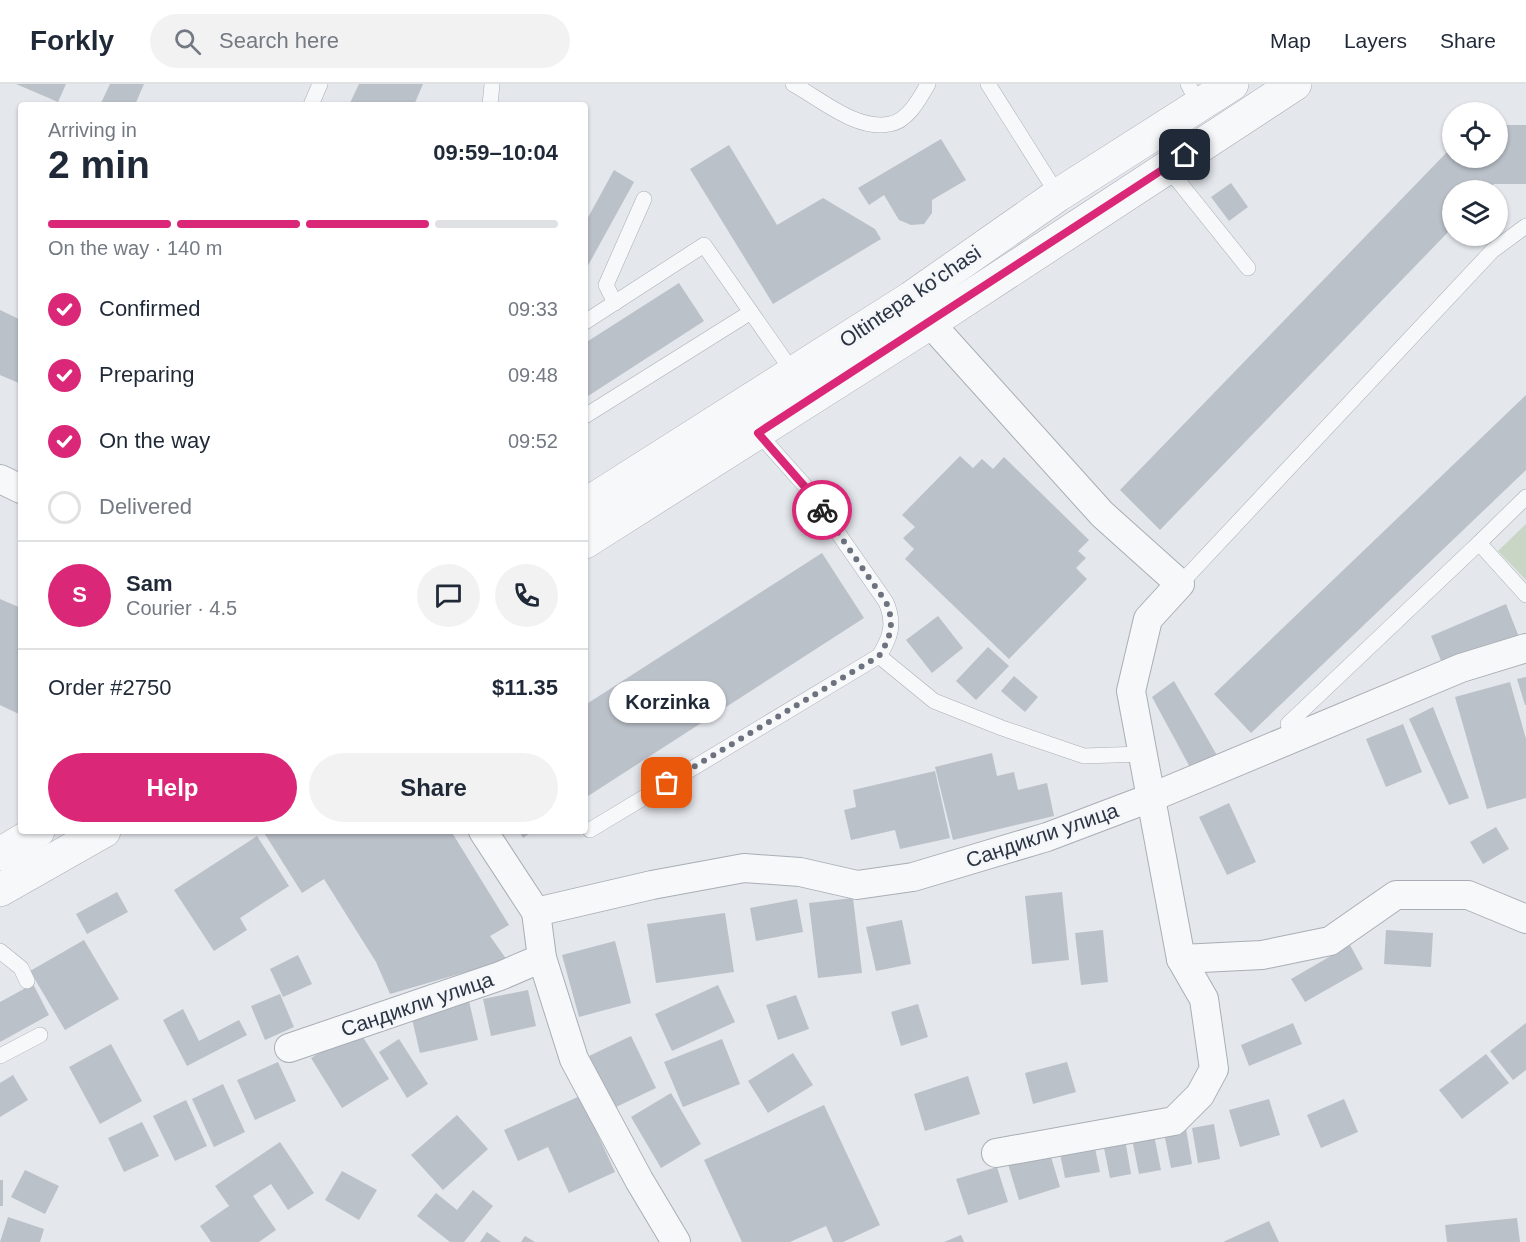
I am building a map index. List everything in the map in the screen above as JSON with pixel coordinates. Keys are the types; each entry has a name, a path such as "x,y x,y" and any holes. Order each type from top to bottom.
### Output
{"street":[{"name":"Oltintepa ko'chasi","path":"921,310 1058,195 1193,94 1232,84"},
{"name":"Oltintepa ko'chasi","path":"588,503 802,386 921,310 1079,226 1294,84"},
{"path":"1058,195 1079,226"},
{"path":"921,310 1102,514 1180,584 1148,619 1131,692 1181,959 1204,999 1214,1069 1200,1095 1174,1120 996,1153"},
{"name":"Oltintepa ko'chasi","path":"588,540 758,433 802,386"},
{"path":"0,479 18,488"},
{"name":"Сандикли улица","path":"537,912 652,885 744,868 800,872 857,885 913,877 1047,837 1150,798 1461,668 1526,648"},
{"path":"0,854 33,834"},
{"path":"0,890 99,834"},
{"path":"485,834 537,912 542,958 574,1059 639,1180 676,1242"},
{"path":"1181,959 1262,955 1330,941 1396,896 1468,896 1526,919"},
{"name":"Сандикли улица","path":"290,1047 500,976 542,958"}],"lane":[{"path":"312,102 321,84"},
{"path":"490,102 492,84"},
{"path":"793,84 865,124 892,124 914,107 928,84"},
{"path":"988,84 1058,195"},
{"path":"1167,167 1248,268"},
{"path":"615,303 606,285 644,199"},
{"path":"1180,584 1492,251 1526,226"},
{"path":"588,320 704,245 802,386"},
{"path":"588,414 751,312"},
{"path":"590,830 879,656 888,642 891,615 886,602 806,488 758,433"},
{"path":"1288,724 1526,497"},
{"path":"1479,543 1526,595"},
{"path":"879,656 934,701 1002,728 1084,756 1143,754"},
{"path":"0,951 21,968 27,981"},
{"path":"0,1056 40,1035"}],"green space":[{"path":"1526,524 1526,580 1498,551"}],"building":[{"path":"16,84 66,84 58,102"},
{"path":"110,84 144,84 136,102 101,102"},
{"path":"359,84 423,84 415,102 350,102"},
{"path":"1508,125 1526,125 1526,184 1508,184 1508,180 1442,180 1442,238 1160,530 1120,490 1442,157 1442,168 1508,168"},
{"path":"941,139 966,180 932,200 932,213 924,224 911,225 899,220 884,195 869,205 858,188"},
{"path":"729,145 777,225 823,198 875,229 881,239 773,304 690,169"},
{"path":"614,170 634,182 588,266 588,218"},
{"path":"1231,183 1248,207 1229,221 1211,197"},
{"path":"679,283 704,321 588,396 588,341"},
{"path":"0,310 18,319 18,383 0,375"},
{"path":"1526,395 1526,470 1251,733 1214,694"},
{"path":"960,456 973,468 982,459 993,469 1004,457 1089,540 1078,551 1086,558 1076,568 1087,579 1009,659 905,559 914,549 903,538 915,527 902,515"},
{"path":"822,553 864,618 588,796 588,703"},
{"path":"0,599 18,607 18,714 0,705"},
{"path":"1506,604 1519,637 1444,668 1431,636"},
{"path":"938,616 963,648 932,673 906,640"},
{"path":"988,647 1009,666 976,700 956,681"},
{"path":"1014,676 1038,697 1025,712 1001,691"},
{"path":"1526,677 1526,705 1525,705 1517,679"},
{"path":"1174,681 1218,757 1192,771 1152,697"},
{"path":"1510,682 1526,739 1526,798 1487,809 1455,697"},
{"path":"1433,707 1469,798 1449,805 1409,719"},
{"path":"1403,724 1422,772 1386,787 1366,739"},
{"path":"992,753 997,776 1014,772 1018,790 1047,783 1054,816 953,840 935,767"},
{"path":"935,771 950,838 900,849 895,830 851,840 844,810 856,807 853,790"},
{"path":"1229,803 1256,862 1227,875 1199,817"},
{"path":"1496,827 1509,849 1483,864 1470,842"},
{"path":"265,834 453,834 509,925 490,936 507,960 390,994 376,962 324,879 302,893"},
{"path":"257,836 289,886 240,918 247,930 214,951 174,890"},
{"path":"117,892 128,912 87,934 76,914"},
{"path":"1062,892 1069,960 1032,964 1025,896"},
{"path":"853,898 862,973 818,978 809,903"},
{"path":"797,899 803,932 756,941 750,908"},
{"path":"725,913 734,972 656,983 647,924"},
{"path":"902,920 911,964 876,971 866,927"},
{"path":"1103,930 1108,982 1081,985 1075,933"},
{"path":"1386,930 1433,933 1431,967 1384,964"},
{"path":"84,940 119,999 65,1030 30,971"},
{"path":"615,941 631,1003 579,1017 562,955"},
{"path":"1350,945 1363,969 1305,1002 1291,979"},
{"path":"298,955 312,984 283,997 270,969"},
{"path":"33,984 49,1015 0,1042 0,1002"},
{"path":"718,985 735,1022 672,1051 655,1014"},
{"path":"528,990 536,1026 491,1036 483,999"},
{"path":"280,994 294,1027 265,1040 251,1006"},
{"path":"796,995 809,1029 778,1040 766,1005"},
{"path":"469,1001 478,1040 420,1053 411,1015"},
{"path":"918,1004 928,1037 901,1046 891,1012"},
{"path":"183,1009 199,1041 239,1020 247,1035 187,1066 163,1020"},
{"path":"1293,1023 1302,1044 1249,1066 1241,1045"},
{"path":"1526,1023 1526,1070 1513,1080 1490,1051"},
{"path":"358,1029 389,1079 342,1108 311,1058"},
{"path":"631,1036 656,1088 614,1108 589,1056"},
{"path":"399,1039 428,1084 407,1098 379,1052"},
{"path":"722,1039 740,1084 683,1107 664,1062"},
{"path":"111,1044 142,1101 100,1124 69,1067"},
{"path":"793,1053 813,1085 768,1113 748,1081"},
{"path":"1486,1054 1509,1083 1462,1119 1439,1090"},
{"path":"278,1062 296,1101 255,1120 237,1080"},
{"path":"1067,1062 1076,1092 1033,1104 1025,1073"},
{"path":"13,1075 28,1100 0,1117 0,1083"},
{"path":"968,1076 980,1114 925,1131 914,1094"},
{"path":"223,1084 245,1132 214,1147 192,1099"},
{"path":"671,1093 701,1144 661,1168 631,1117"},
{"path":"580,1096 615,1172 569,1193 548,1147 518,1161 504,1130"},
{"path":"1269,1099 1280,1135 1240,1147 1229,1110"},
{"path":"1344,1099 1358,1132 1321,1148 1307,1115"},
{"path":"186,1100 207,1146 175,1161 153,1116"},
{"path":"824,1105 880,1225 843,1242 833,1242 826,1226 790,1242 742,1242 704,1160"},
{"path":"457,1115 488,1149 443,1190 411,1155"},
{"path":"142,1122 159,1156 124,1172 108,1138"},
{"path":"1214,1124 1220,1159 1198,1163 1192,1128"},
{"path":"1186,1129 1192,1164 1171,1168 1164,1133"},
{"path":"1154,1135 1161,1170 1139,1174 1132,1139"},
{"path":"1125,1139 1131,1174 1110,1178 1103,1143"},
{"path":"280,1142 314,1193 288,1210 271,1184 253,1196 276,1230 259,1242 211,1242 200,1226 229,1206 215,1186"},
{"path":"1094,1143 1100,1172 1065,1178 1059,1149"},
{"path":"1049,1150 1060,1187 1019,1200 1008,1164"},
{"path":"997,1167 1008,1202 968,1215 956,1179"},
{"path":"25,1170 59,1186 45,1214 11,1197"},
{"path":"342,1171 377,1190 359,1220 325,1200"},
{"path":"0,1180 3,1180 3,1206 0,1206"},
{"path":"473,1190 493,1206 464,1242 450,1242 417,1216 436,1193 457,1210"},
{"path":"8,1217 44,1229 40,1242 0,1242"},
{"path":"1517,1218 1520,1242 1447,1242 1445,1225"},
{"path":"1269,1221 1279,1242 1223,1242"},
{"path":"487,1232 501,1242 480,1242"},
{"path":"961,1235 964,1242 944,1242"},
{"path":"525,1236 535,1242 521,1242"}],"way so far":[{"path":"667,783 879,656 888,642 891,615 886,602 822,510"}],"place":[{"name":"Korzinka","path":"667,783"}],"route":[{"path":"822,510 758,433 1185,155"}]}
